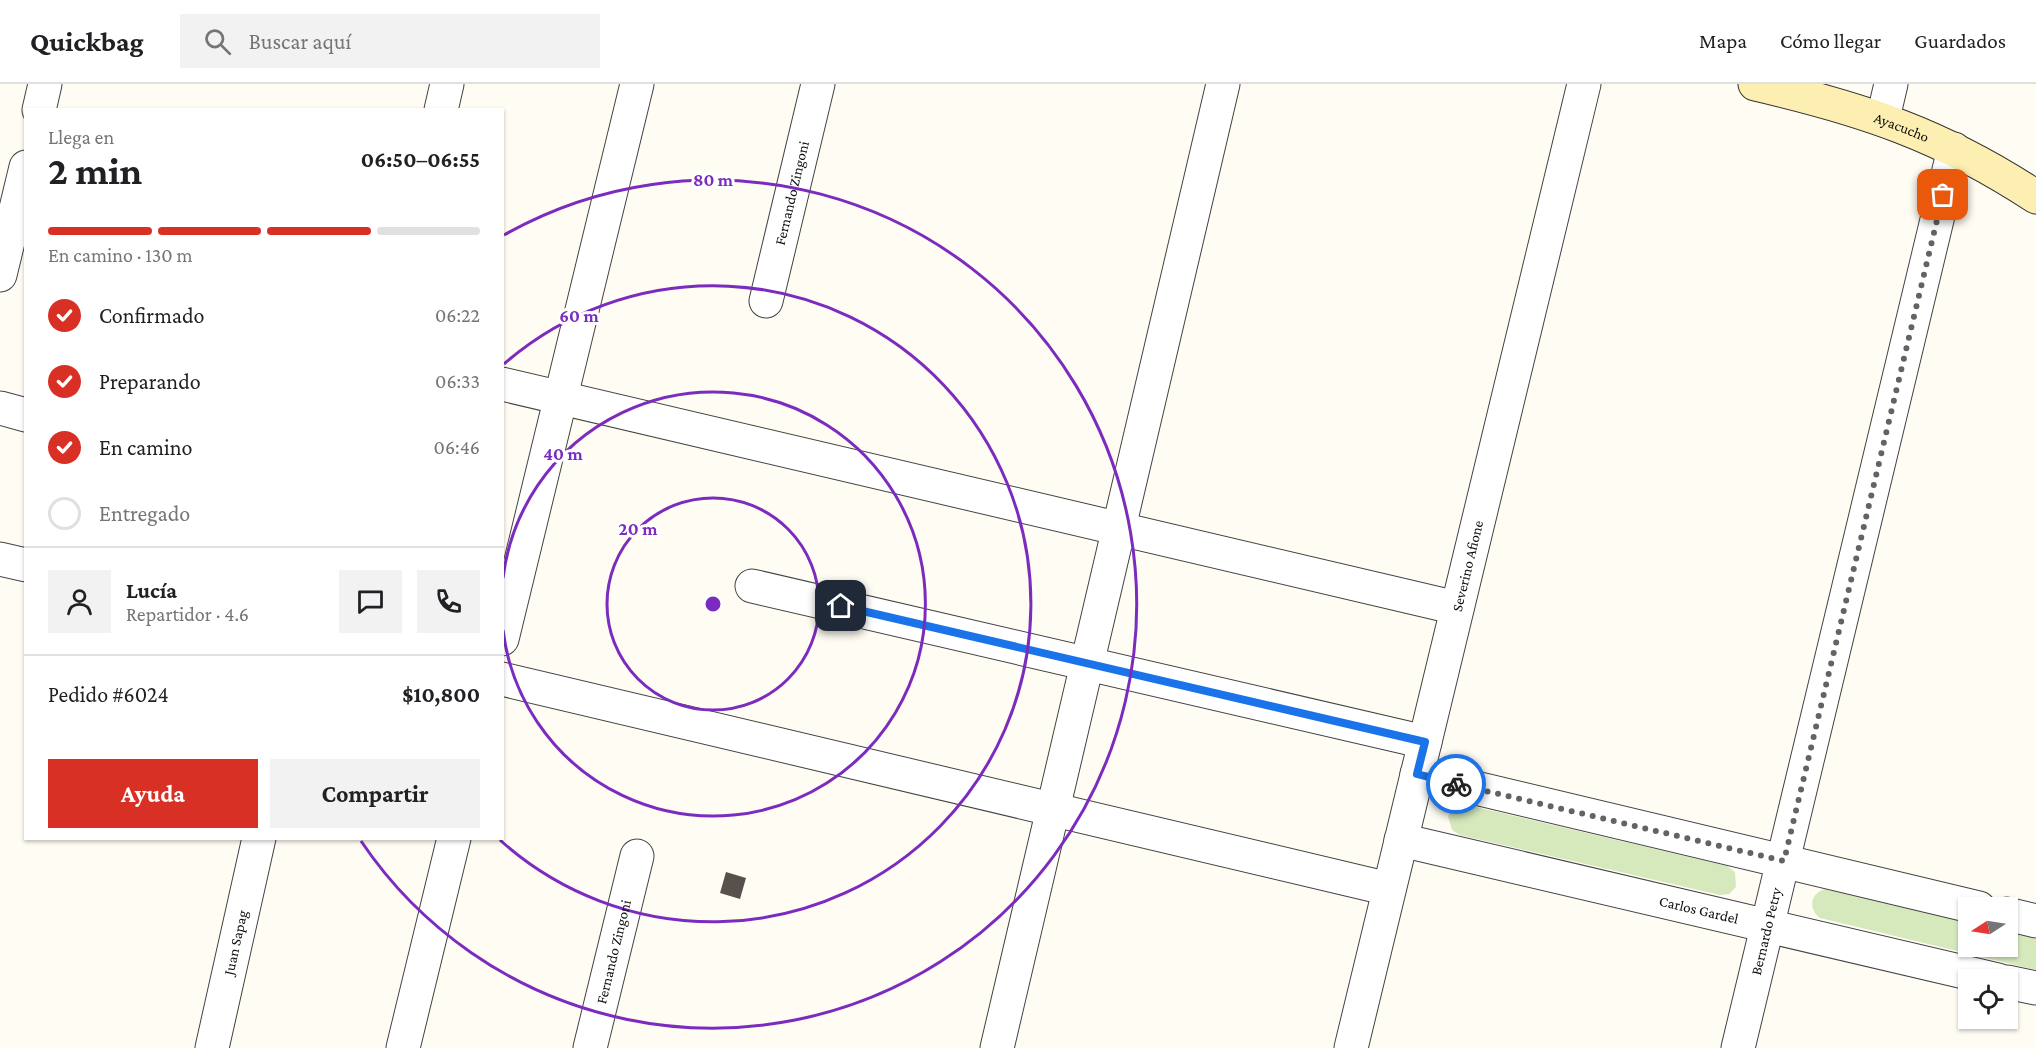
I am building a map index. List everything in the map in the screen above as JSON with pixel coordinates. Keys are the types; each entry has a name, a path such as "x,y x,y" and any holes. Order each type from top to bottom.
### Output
{"street":[{"path":"39,108 45,84"},
{"path":"441,108 447,84"},
{"path":"504,631 638,84"},
{"name":"Fernando Zingoni","path":"766,301 818,84"},
{"path":"997,1048 1223,84"},
{"name":"Severino Afione","path":"1351,1048 1584,84"},
{"name":"Ayacucho","path":"1755,84 1883,118 1954,149 1996,171 2036,197"},
{"path":"1883,118 1891,84"},
{"name":"Bernardo Petry","path":"1738,1048 1954,149"},
{"path":"7,270 24,178"},
{"path":"504,384 1457,608"},
{"path":"0,408 24,414"},
{"path":"0,559 24,565"},
{"path":"752,586 1425,742"},
{"path":"504,679 1389,889"},
{"path":"1417,774 1958,903"},
{"name":"Juan Sapag","path":"212,1048 259,840"},
{"path":"403,1048 454,840"},
{"name":"Carlos Gardel","path":"1401,840 1958,971"},
{"name":"Fernando Zingoni","path":"590,1048 637,856"},
{"path":"2018,917 2036,921"},
{"path":"2018,984 2036,988"}],"green space":[{"path":"1463,804 1727,866 1735,872 1736,887 1729,894 1720,895 1460,835 1452,830 1448,816 1453,808"},
{"path":"1826,889 1958,920 1958,951 1820,918 1813,910 1812,901"},
{"path":"2018,935 2036,939 2036,970 1982,957 2018,957"}],"building":[{"path":"726,872 746,878 740,899 720,893"}],"way so far":[{"path":"1456,784 1784,861 1943,195"}],"route":[{"path":"841,606 1425,742 1417,774 1456,784"}]}
